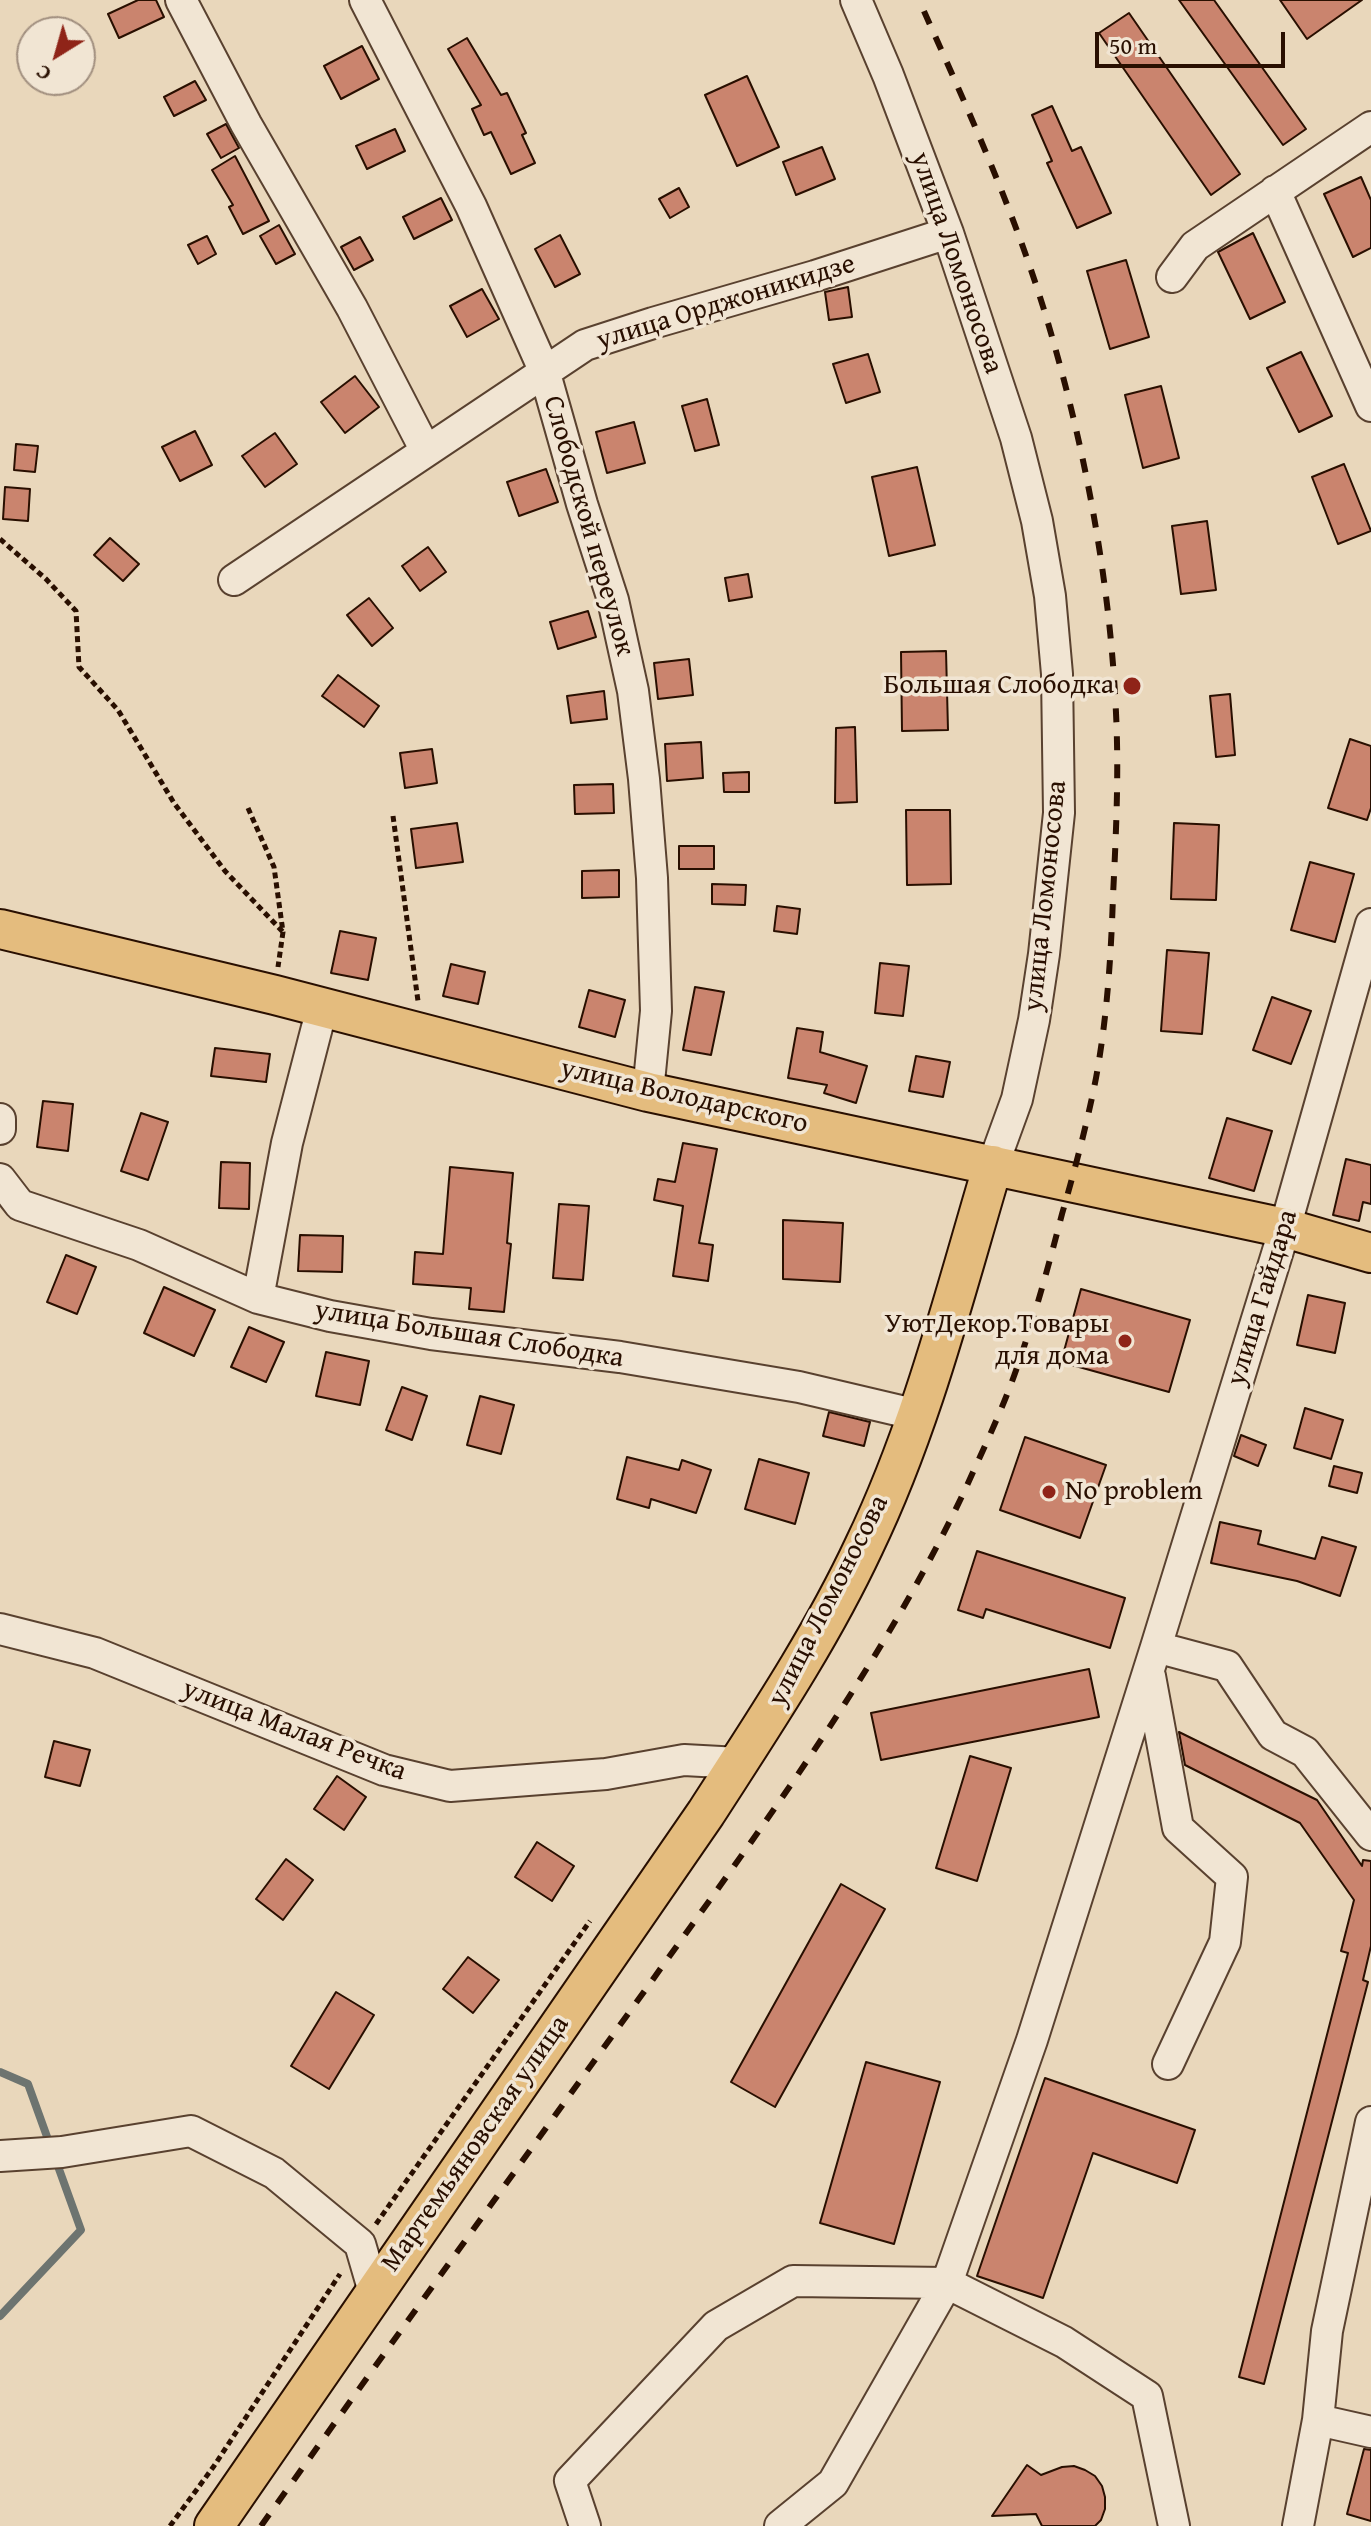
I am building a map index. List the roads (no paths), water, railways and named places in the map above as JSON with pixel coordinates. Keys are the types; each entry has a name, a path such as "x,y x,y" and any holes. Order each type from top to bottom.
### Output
{"main road":[{"name":"улица Володарского","path":"8,932 275,995 648,1092 1285,1228 1371,1253"},
{"name":"улица Ломоносова","path":"739,1763 762,1730 865,1545 918,1415 993,1165"},
{"name":"Мартемьяновская улица","path":"214,2526 739,1763"}],"street":[{"path":"181,0 246,124 352,308 426,451"},
{"name":"Слободской переулок","path":"365,0 471,206 544,370 613,600 633,691 652,878 656,1011 648,1092"},
{"name":"улица Ломоносова","path":"856,0 948,233 1016,438 1037,521 1050,596 1057,674 1059,813 1034,1020 1017,1099 993,1165"},
{"path":"1172,277 1195,246 1371,127"},
{"path":"1275,191 1371,406"},
{"name":"улица Орджоникидзе","path":"234,580 585,345 948,233"},
{"name":"улица Гайдара","path":"780,2526 833,2483 947,2283 1032,2040 1152,1658 1285,1228 1371,924"},
{"path":"258,1298 287,1143 322,1008"},
{"path":"0,1119 0,1129"},
{"name":"улица Большая Слободка","path":"0,1179 20,1205 139,1245 258,1298 330,1316 431,1334 620,1357 799,1387 918,1415"},
{"name":"улица Малая Речка","path":"0,1629 95,1653 384,1770 450,1786 606,1774 684,1760 739,1763"},
{"path":"1168,2064 1225,1942 1232,1877 1178,1828 1152,1658 1227,1666 1273,1735 1305,1752 1371,1835"},
{"path":"1298,2526 1318,2420 1327,2331 1371,2122"},
{"path":"0,2156 62,2152 191,2131 274,2173 360,2244 374,2292"},
{"path":"585,2526 570,2481 716,2326 793,2281 947,2283 1064,2342 1147,2396 1174,2526"},
{"path":"1318,2420 1371,2432"}],"waterway":[{"path":"0,2072 28,2084 50,2145"},
{"path":"0,2316 81,2230 55,2158"}],"railway":[{"path":"261,2526 774,1809 895,1622 964,1492 1009,1391 1034,1316 1076,1163 1100,1055 1110,965 1117,782 1116,713 1108,612 1083,461 1045,313 987,155 919,0"}],"place":[{"name":"Большая Слободка","path":"1132,686"},
{"name":"УютДекор.Товары для дома","path":"1125,1341"},
{"name":"No problem","path":"1049,1492"}]}
